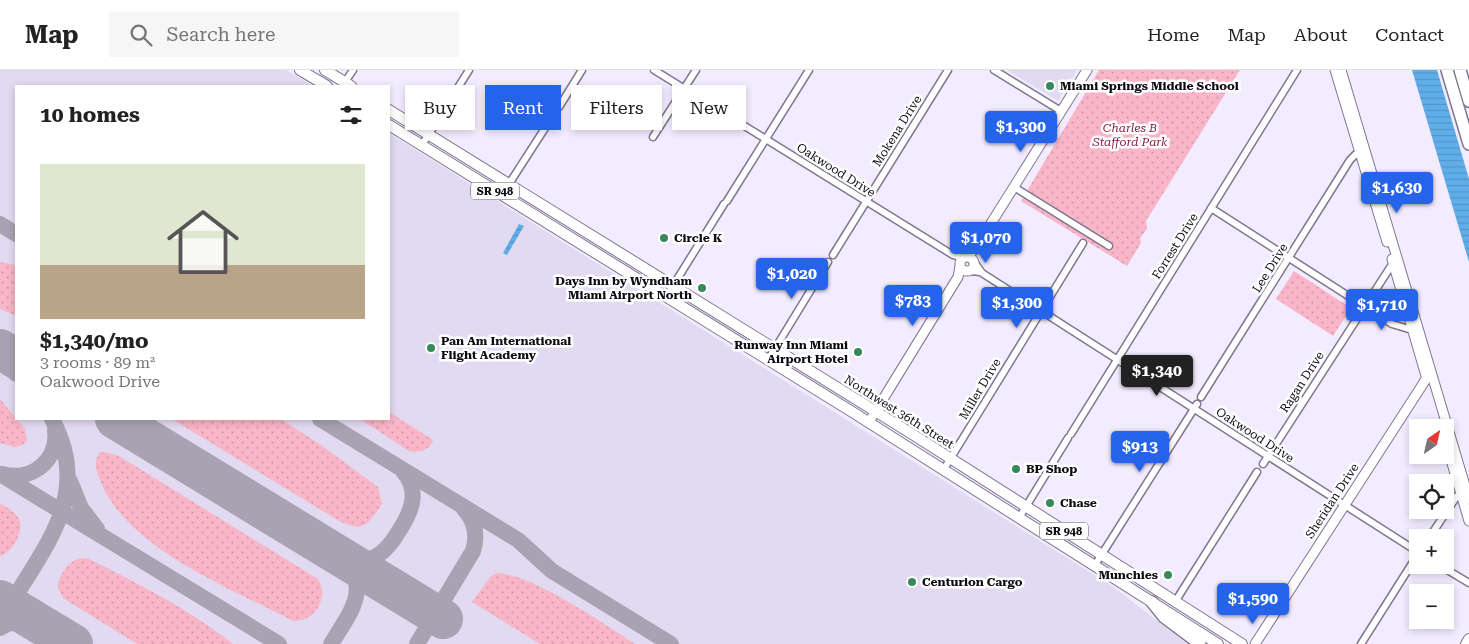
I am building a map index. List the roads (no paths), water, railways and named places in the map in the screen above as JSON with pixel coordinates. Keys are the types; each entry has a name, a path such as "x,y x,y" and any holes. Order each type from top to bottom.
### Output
{"highway":[{"path":"1447,70 1469,144"},
{"path":"1460,70 1469,101"},
{"path":"1149,600 1164,617 1200,644"}],"main road":[{"path":"300,70 325,85"},
{"path":"325,70 346,85"},
{"name":"Northwest 36th Street","path":"390,111 950,458 1242,644"},
{"name":"Northwest 36th Street","path":"390,126 869,422 1218,644"},
{"path":"474,178 484,178 502,187 510,184"},
{"path":"568,236 574,224"},
{"path":"1149,600 1160,605 1169,605 1175,602"},
{"path":"1466,644 1469,639"}],"street":[{"path":"346,85 353,70"},
{"path":"422,145 469,70"},
{"path":"510,184 582,70"},
{"name":"Oakwood Drive","path":"654,70 678,85"},
{"path":"687,85 696,70"},
{"path":"666,297 809,70"},
{"name":"Mokena Drive","path":"833,255 948,70"},
{"path":"994,70 1061,111"},
{"path":"869,422 1086,70"},
{"name":"Forrest Drive","path":"1019,518 1297,70"},
{"path":"1335,70 1412,330 1429,376 1439,419"},
{"path":"1341,70 1465,497 1469,521"},
{"path":"653,137 672,108"},
{"name":"Oakwood Drive","path":"746,129 1195,406 1268,457 1409,547"},
{"name":"Lee Drive","path":"1201,397 1350,160 1359,151"},
{"path":"1014,187 1109,246"},
{"path":"1212,208 1392,324 1412,330"},
{"name":"Miller Drive","path":"944,470 1083,243"},
{"path":"768,360 828,262"},
{"name":"Ragan Drive","path":"1263,464 1393,263"},
{"name":"Sheridan Drive","path":"1255,644 1429,376"},
{"path":"1095,566 1195,406"},
{"path":"1453,464 1465,497"},
{"path":"1175,602 1257,472"},
{"path":"1435,529 1457,496 1465,497"},
{"path":"1361,644 1409,567"},
{"path":"1454,574 1469,583"}],"water":[{"path":"1412,70 1437,70 1469,179 1469,262"},
{"path":"519,224 524,226 507,255 503,253"}],"place":[{"name":"Miami Springs Middle School","path":"1050,86"},
{"name":"Circle K","path":"664,238"},
{"name":"Days Inn by Wyndham Miami Airport North","path":"702,288"},
{"name":"Pan Am International Flight Academy","path":"431,348"},
{"name":"Runway Inn Miami Airport Hotel","path":"858,352"},
{"name":"BP Shop","path":"1016,469"},
{"name":"Chase","path":"1050,503"},
{"name":"Munchies","path":"1168,575"},
{"name":"Centurion Cargo","path":"912,582"}],"park label":[{"name":"Charles B Stafford Park","path":"1130,135"}]}
